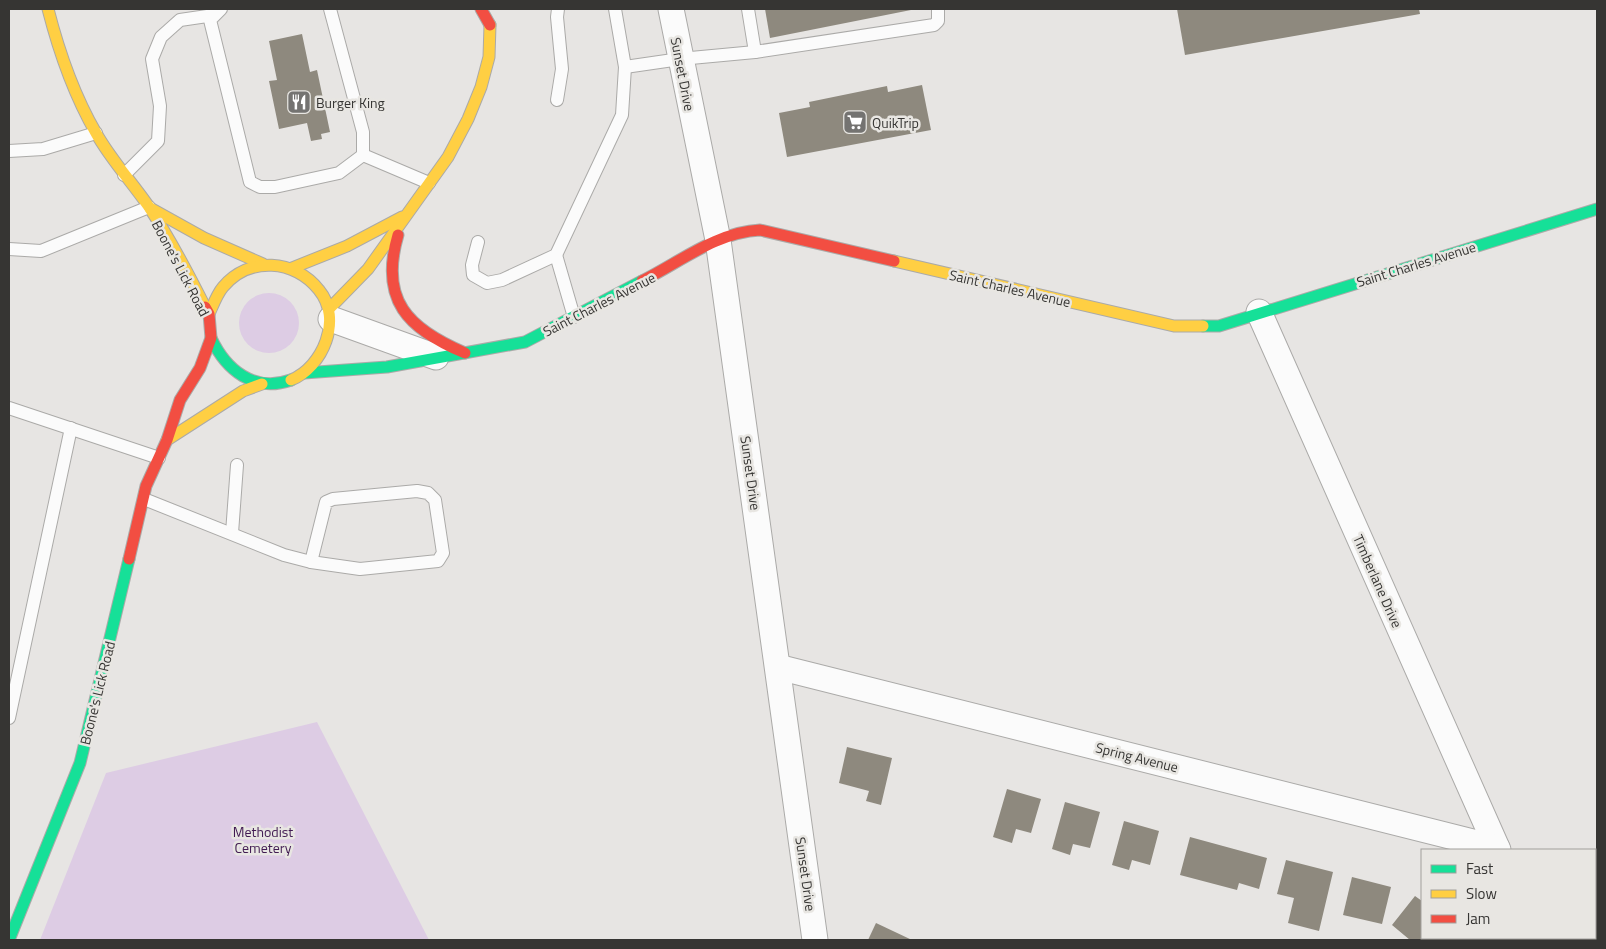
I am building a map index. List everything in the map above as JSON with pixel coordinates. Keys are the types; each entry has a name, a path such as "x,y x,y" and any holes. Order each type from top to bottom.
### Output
{"street":[{"name":"Boone's Lick Road","path":"9,940 80,763 146,486 167,440 180,400 200,368 211,338 209,314 149,207 124,175 96,133 75,90 55,36 48,9"},
{"path":"481,9 490,25"},
{"path":"167,440 243,391 262,384 292,380 304,373 315,363 324,348 330,314 368,269 448,157 468,119 481,87 489,56 490,25 497,9"},
{"name":"Sunset Drive","path":"670,9 718,240 815,940"},
{"name":"Boone's Lick Road","path":"149,207 204,238 263,264"},
{"name":"Saint Charles Avenue","path":"304,373 386,367 525,342 718,240 741,231 760,230 1174,326 1219,326 1258,312 1597,209"},
{"path":"292,268 346,246 406,215"},
{"path":"406,215 394,245 390,269 394,289 402,310 420,329 437,342 465,353"},
{"path":"209,314 220,288 232,276 247,268 263,264 278,264 292,268 306,276 316,286 330,314"},
{"name":"Timberlane Drive","path":"1258,312 1497,849"},
{"name":"Saint Charles Avenue","path":"330,314 436,357"},
{"path":"211,338 219,356 231,370 248,380 262,384"},
{"name":"Spring Avenue","path":"778,667 1497,849"}],"lane":[{"path":"330,9 363,132 363,155"},
{"path":"557,100 562,69 557,17 558,9"},
{"path":"478,242 472,265 473,275 487,283 502,280 556,255 622,115 625,67 615,9"},
{"path":"748,9 755,52"},
{"path":"625,67 680,59 755,52 934,25 938,21 938,9"},
{"path":"218,12 210,20 250,182 260,187 275,187 339,173 363,155"},
{"path":"124,175 158,141 160,106 152,59 161,37 180,20 218,12"},
{"path":"9,151 44,149 96,133"},
{"path":"363,155 429,183"},
{"path":"9,249 41,251 149,207"},
{"path":"556,255 574,317"},
{"path":"9,408 159,458"},
{"path":"9,718 71,428"},
{"path":"232,533 237,465"},
{"path":"144,498 284,555 311,562 360,569 438,561 443,553 435,500 428,493 418,491 332,499 326,502 311,562"}],"green space":[{"path":"269,293 285,298 290,302 294,307 299,323 294,339 290,344 285,348 269,353 253,348 248,344 244,339 239,323 244,307 248,302 253,298"},
{"name":"Methodist Cemetery","path":"317,722 429,940 40,940 106,773"}],"building":[{"path":"765,9 911,9 911,10 770,38"},
{"path":"1177,9 1419,9 1420,14 1185,55"},
{"name":"Burger King","path":"302,34 310,72 317,70 330,132 321,134 322,139 311,141 307,123 279,129 269,81 277,80 269,41"},
{"name":"QuikTrip","path":"922,85 931,130 787,157 779,113 810,107 809,102 887,86 888,92"},
{"path":"847,747 892,758 881,805 866,801 869,791 839,783"},
{"path":"1007,789 1041,799 1031,833 1016,829 1012,843 993,837"},
{"path":"1065,802 1100,812 1090,848 1073,844 1070,855 1052,849"},
{"path":"1124,821 1159,831 1150,865 1132,860 1129,870 1112,865"},
{"path":"1190,837 1267,858 1259,889 1239,883 1237,890 1180,875"},
{"path":"1286,860 1333,872 1319,931 1288,923 1294,898 1277,894"},
{"path":"1352,877 1391,887 1382,924 1343,915"},
{"path":"1415,896 1421,900 1421,939 1462,939 1410,940 1392,925"},
{"path":"876,923 912,940 868,940"}],"traffic: fast":[{"path":"1203,326 1219,326 1597,209"},
{"path":"304,373 387,367 525,342 642,281"},
{"path":"211,338 225,360 243,376 253,381 265,383 291,380"},
{"path":"9,940 80,763 129,559"}],"traffic: slow":[{"path":"48,9 68,73 88,119 108,152 157,219 205,307"},
{"path":"329,309 368,269 448,157 468,119 481,87 489,57 490,25"},
{"path":"150,208 204,238 263,264"},
{"path":"292,268 347,246 402,217"},
{"path":"894,261 1174,326 1203,326"},
{"path":"209,314 223,287 234,277 246,270 258,266 272,265 285,267 298,272 309,280 319,290 326,302 329,314 329,328 326,341 312,365 302,374 291,380"},
{"path":"167,440 243,391 262,384"}],"traffic: jam":[{"path":"481,9 490,25"},
{"path":"642,281 714,242 744,232 760,230 894,261"},
{"path":"398,235 393,258 392,277 396,295 403,309 428,334 465,353"},
{"path":"129,559 146,486 167,440 180,400 200,368 211,338 209,314 205,307"}],"place":[{"name":"Burger King","path":"299,102"},
{"name":"QuikTrip","path":"855,122"}]}
